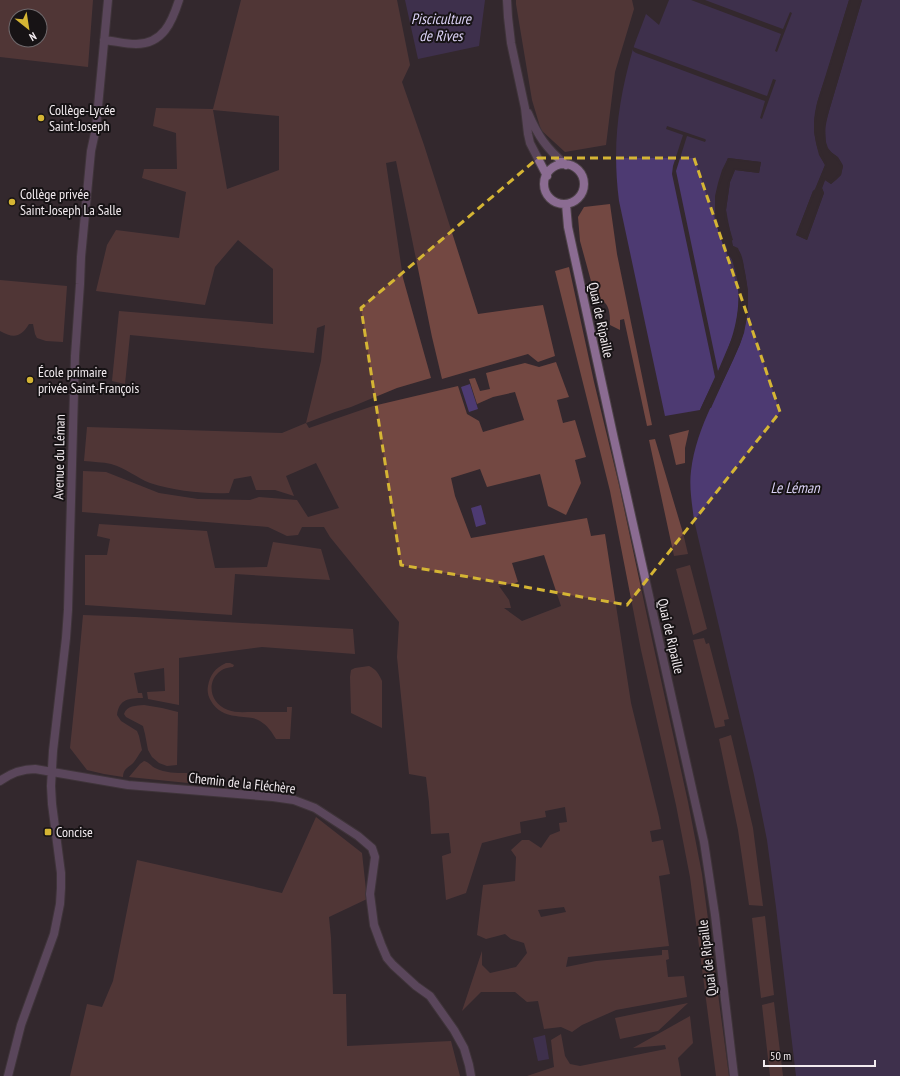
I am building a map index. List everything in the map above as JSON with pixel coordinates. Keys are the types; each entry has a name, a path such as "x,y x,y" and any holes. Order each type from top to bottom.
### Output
{"street":[{"name":"Avenue du Léman","path":"8,1076 21,1025 54,934 60,904 61,873 52,804 51,771 68,610 75,356 81,257 91,151 96,128 108,0"},
{"path":"104,40 135,44 152,41 166,30 171,22 179,0"},
{"path":"507,0 511,44 525,108 529,139 547,176"},
{"path":"525,108 540,138 552,153 566,165"},
{"path":"566,165 572,166 578,170 582,175 584,184 582,194 578,199 572,203 566,204 556,202 549,197 545,185 547,176 551,170 556,166 566,165"},
{"name":"Quai de Ripaille","path":"566,204 568,227 610,425 704,842 713,900 734,1076"},
{"name":"Chemin de la Fléchère","path":"0,781 9,775 22,770 35,769 128,785 273,797 294,800 315,808 358,836 372,848 375,857 370,894 374,925 387,958 403,975 430,996 454,1030 464,1048 471,1076"}],"highlighted area":[{"path":"538,158 694,158 780,412 627,605 401,565 361,308"}],"shaded area":[{"path":"0,0 93,0 88,67 0,57"},
{"path":"241,0 397,0 410,65 402,82 424,145 478,314 543,305 555,356 538,362 528,354 442,379 396,161 386,163 403,278 431,378 397,388 351,407 306,423 321,361 325,325 317,328 314,353 130,335 125,384 112,381 119,311 273,324 273,269 238,240 215,267 205,305 96,291 107,245 116,230 179,238 186,192 142,178 144,169 177,169 176,133 153,126 156,108 213,109","holes":["213,110 279,116 279,170 227,189"]},
{"path":"516,0 632,0 634,9 615,72 606,145 565,152 541,130 532,100"},
{"path":"610,204 617,254 652,425 647,426 624,319 620,320 620,330 610,325 609,309 594,292 580,241 578,217 584,207"},
{"path":"569,267 594,382 619,485 688,802 702,874 729,1076 716,1076 690,877 676,805 641,650 610,491 555,271"},
{"path":"0,280 67,286 63,342 46,341 37,338 33,324 29,324 23,332 13,336 0,331"},
{"path":"556,362 569,397 557,400 563,423 575,420 586,457 575,460 581,483 566,515 548,506 540,474 487,487 480,469 451,478 455,496 471,538 587,518 591,536 605,534 631,703 661,829 650,831 652,842 663,840 670,874 659,876 669,946 568,957 566,967 596,961 662,955 662,950 668,950 669,959 666,960 668,977 684,976 687,997 616,1010 582,1025 572,1032 561,1027 544,1029 538,1001 527,1002 515,992 481,992 462,1011 482,951 482,965 490,973 516,967 527,953 524,943 511,939 505,934 486,939 477,935 483,885 515,881 516,857 511,850 522,840 529,840 541,848 550,835 560,831 559,823 567,822 565,807 545,811 546,817 520,822 521,833 482,843 466,893 446,900 442,856 451,853 449,833 431,834 426,777 409,774 397,657 399,622 330,537 324,527 302,527 298,535 287,536 268,527 82,512 83,471 106,472 159,493 198,499 250,500 259,497 297,500 308,517 339,508 316,463 286,476 294,496 275,490 256,490 251,476 234,479 229,493 179,490 150,483 122,468 111,464 84,461 87,427 282,433 306,423 309,428 373,406 458,386 467,414 479,421 483,432 524,420 515,392 493,397 477,404 469,379 475,378 480,391 490,389 486,373 525,363 539,367","holes":["544,555 561,606 522,621 504,608 511,608 509,600 499,586 518,582 512,563","564,907 566,912 541,917 538,910"]},
{"path":"689,430 685,448 685,463 676,465 669,435"},
{"path":"655,439 688,554 674,556 649,440"},
{"path":"99,524 207,531 215,568 267,567 273,542 321,549 330,580 235,574 232,615 85,605 85,555 107,555 110,539 97,536"},
{"path":"690,565 707,629 693,635 676,569"},
{"path":"83,615 353,629 355,654 262,647 179,658 179,705 148,699 147,692 165,691 164,668 134,673 138,693 142,693 143,698 126,700 120,706 117,715 121,721 137,731 142,750 134,762 125,770 123,777 87,770 70,748"},
{"path":"704,638 706,644 709,643 729,719 724,720 725,726 715,728 693,640"},
{"path":"226,663 234,665 233,667 218,673 212,686 212,693 220,706 237,712 287,712 287,707 292,707 290,739 276,739 269,729 257,719 239,717 221,712 213,704 208,694 209,682 216,670"},
{"path":"369,666 377,672 382,681 382,728 351,713 351,670"},
{"path":"144,705 178,712 177,765 167,766 159,763 152,757 148,750 143,726 126,717 124,714 130,707"},
{"path":"731,735 753,828 763,906 749,905 738,830 719,739"},
{"path":"144,761 163,771 187,773 188,783 129,777"},
{"path":"316,817 362,853 367,899 329,917 333,994 346,994 347,1046 451,1041 460,1076 70,1076 87,1004 102,1007 113,981 137,860 282,893"},
{"path":"765,916 774,995 761,998 752,918"},
{"path":"774,1002 783,1076 770,1076 762,1005"},
{"path":"688,1003 658,1031 620,1039 615,1018"},
{"path":"690,1016 693,1043 678,1058 681,1076 527,1076 554,1067 551,1040 561,1034 565,1056 570,1064 580,1066 666,1049 665,1045 633,1048"}],"water":[{"name":"Pisciculture de Rives","path":"405,0 485,0 479,46 418,59"},
{"name":"Le Léman","path":"669,0 849,0 819,95 815,113 815,140 825,165 796,235 807,240 824,193 822,188 825,180 831,184 841,175 843,166 842,163 836,155 828,149 825,141 825,131 829,111 862,0 900,0 900,1076 796,1076 767,840 754,775 694,520 690,477 698,438 740,344 747,315 748,296 743,261 738,249 733,246 726,210 730,182 735,170 759,173 761,162 728,158 717,191 715,200 716,220 723,244 725,243 735,268 738,297 737,314 729,347 700,410 665,416 619,201 616,142 620,105 628,68 633,49 646,14 659,25"},
{"path":"470,384 478,409 469,412 461,387"},
{"path":"481,505 486,524 476,527 471,508"},
{"path":"545,1035 549,1059 538,1061 533,1038"}],"pier":[{"path":"691,0 705,0 783,29 790,12 792,13 777,52 775,51 781,34"},
{"path":"849,0 851,0 819,103 816,122 816,132 819,146 827,165 799,234 806,237 822,193 820,188 823,179 825,178 831,181 839,174 841,166 826,148 824,142 823,125 860,0 862,0 825,125 826,142 828,148 838,157 843,166 841,175 831,184 825,180 822,188 824,193 807,240 796,235 825,165 819,155 814,132 817,103"},
{"path":"633,47 767,96 773,79 776,80 762,119 760,118 765,101 636,53 633,51"},
{"path":"667,126 706,140 705,142 687,136 676,171 718,371 735,331 739,299 738,282 732,259 727,254 726,243 723,244 716,223 715,196 722,170 728,158 761,162 759,173 735,170 730,182 726,210 727,220 733,240 731,241 733,246 738,248 743,263 748,290 748,312 744,333 740,344 711,408 708,408 739,343 746,312 746,290 742,263 736,250 731,247 729,241 731,239 725,221 724,210 728,182 734,168 758,171 758,163 729,160 717,196 718,223 724,241 727,242 729,247 729,253 734,258 738,270 741,290 740,311 737,332 720,372 702,409 700,410 715,377 672,174 673,166 683,135 666,129"}],"place":[{"name":"Collège-Lycée Saint-Joseph","path":"41,118"},
{"name":"Collège privée Saint-Joseph La Salle","path":"12,202"},
{"name":"École primaire privée Saint-François","path":"30,380"},
{"name":"Concise","path":"48,832"}]}
